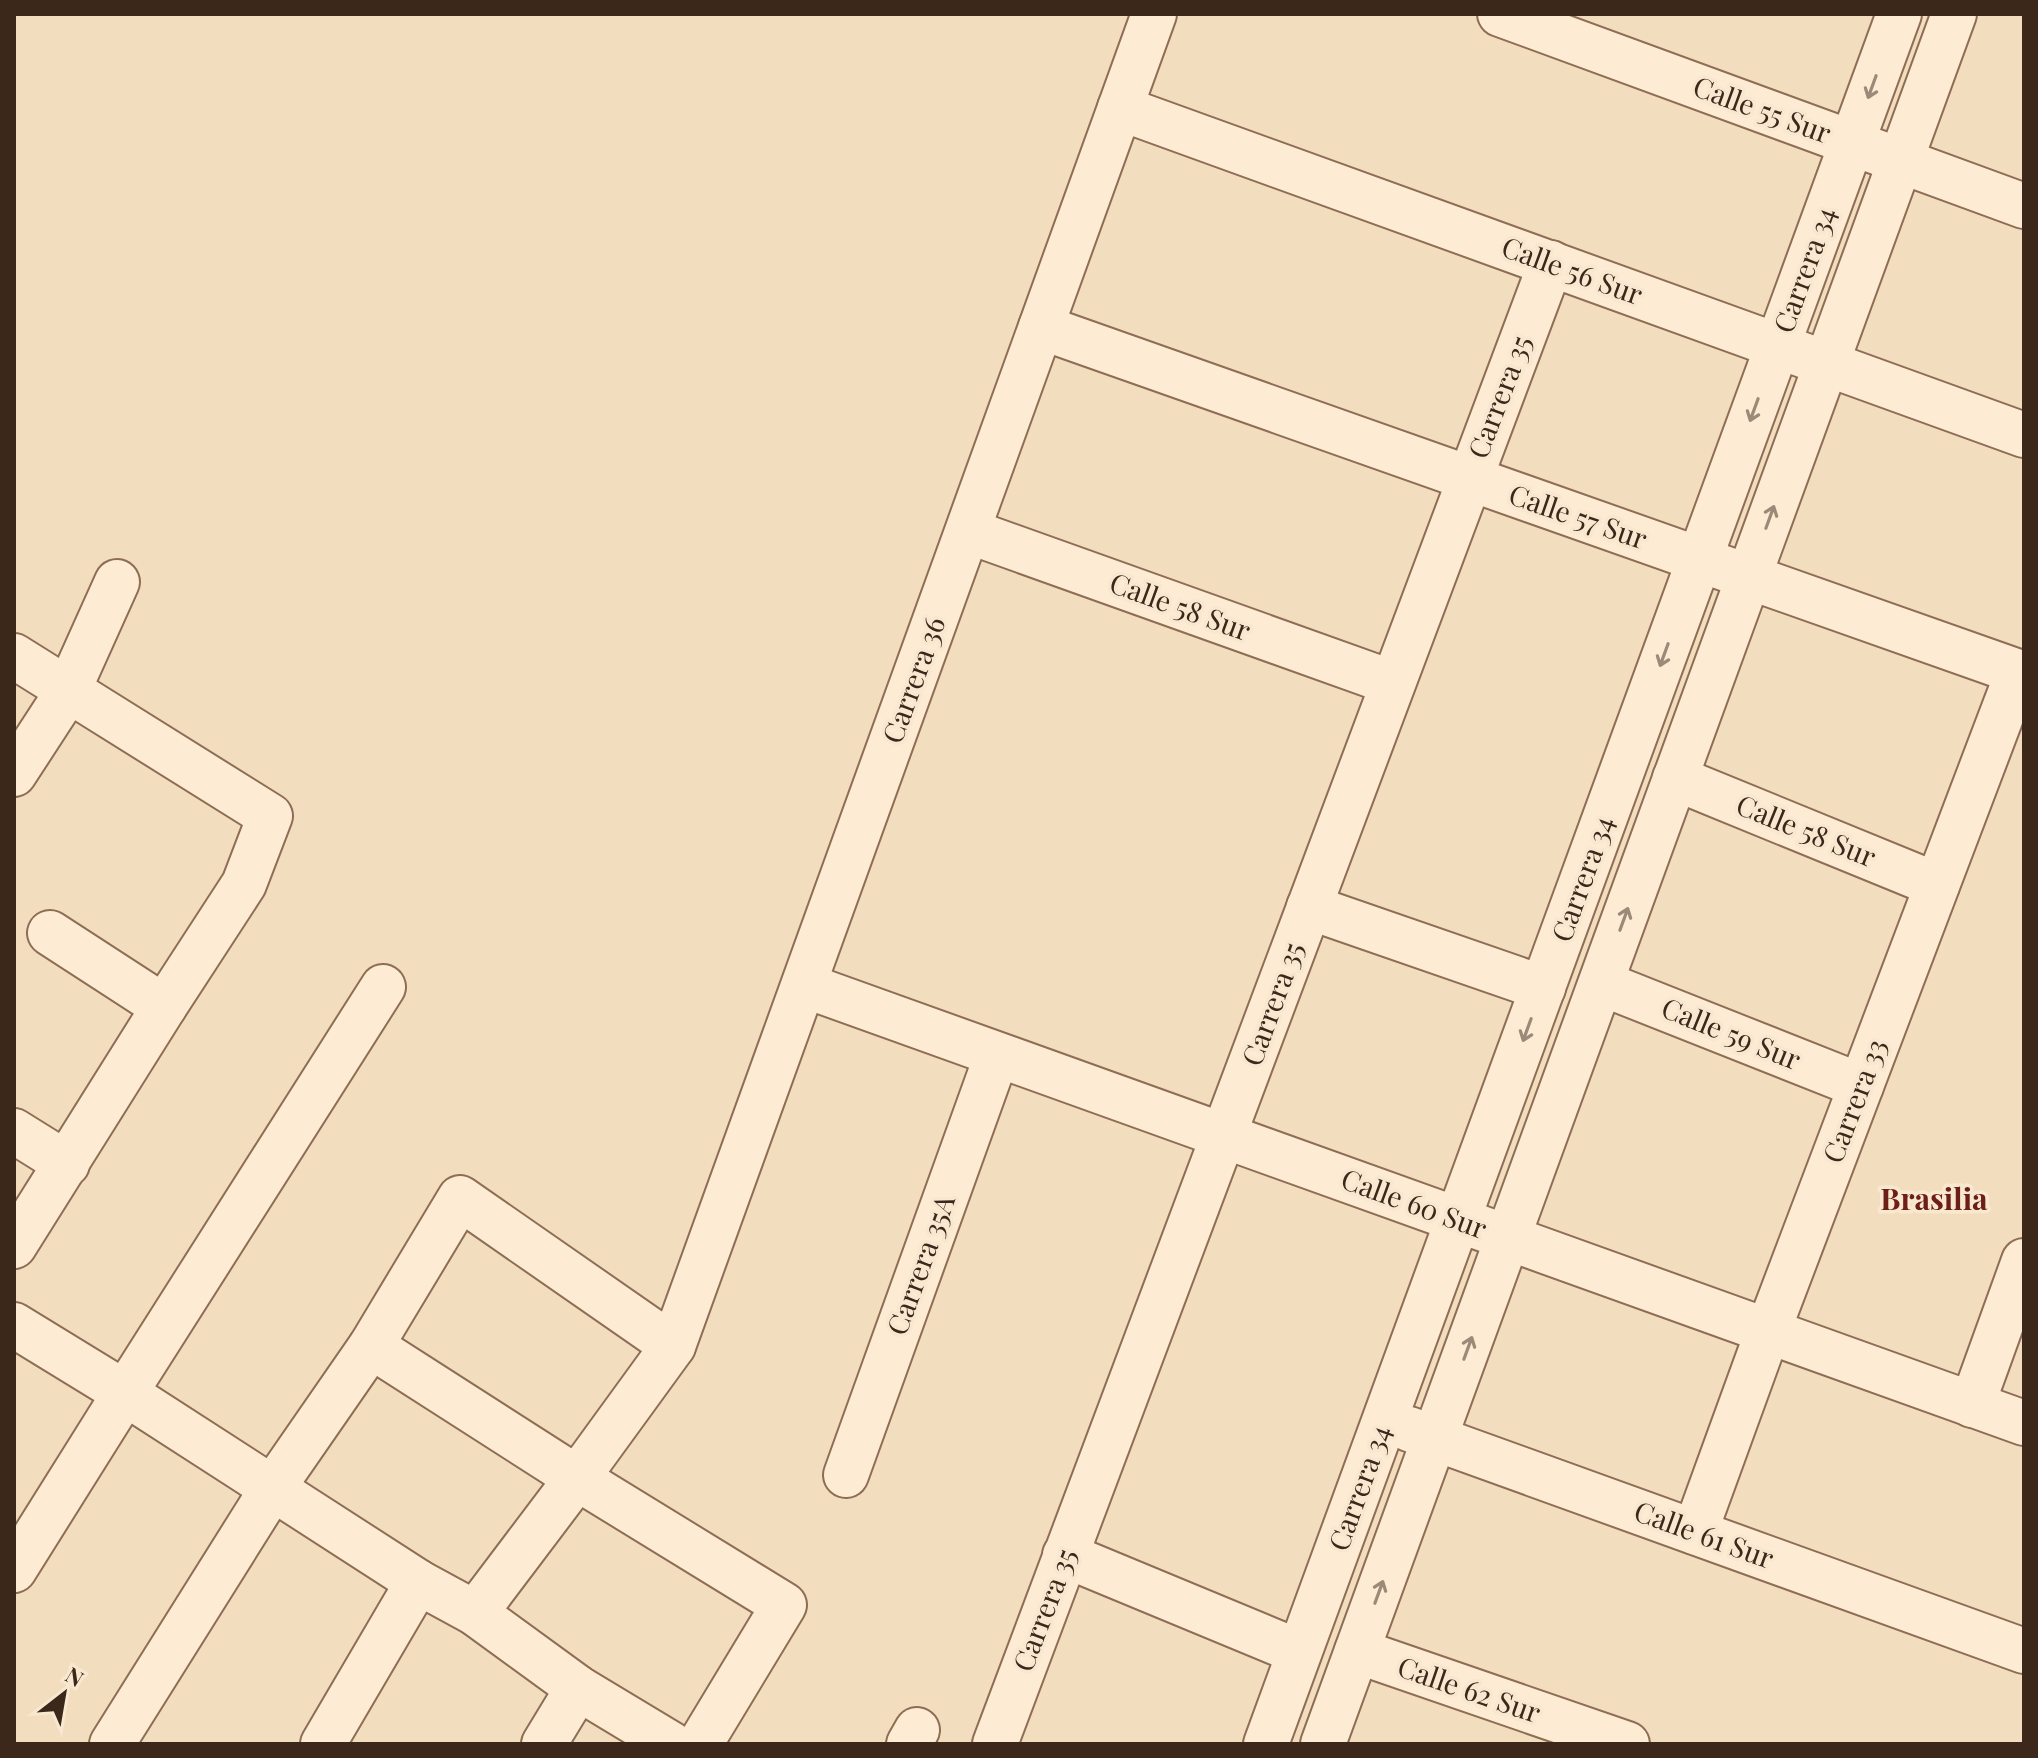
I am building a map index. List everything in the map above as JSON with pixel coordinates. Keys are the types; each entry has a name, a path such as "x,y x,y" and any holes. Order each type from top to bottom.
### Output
{"street":[{"name":"Carrera 36","path":"475,1613 673,1346 1154,14"},
{"name":"Calle 55 Sur","path":"1500,14 2024,206"},
{"name":"Carrera 34","path":"1266,1744 1899,14"},
{"name":"Carrera 34","path":"1323,1744 1954,14"},
{"name":"Calle 56 Sur","path":"1120,108 2024,435"},
{"name":"Carrera 35","path":"995,1744 1551,263"},
{"name":"Calle 57 Sur","path":"1041,327 2021,673"},
{"name":"Calle 58 Sur","path":"968,531 1393,683"},
{"path":"14,774 68,691 117,582"},
{"path":"14,656 270,816 244,884 14,1246"},
{"name":"Carrera 33","path":"1695,1532 1937,885 2021,673"},
{"name":"Calle 58 Sur","path":"1675,778 1937,885"},
{"path":"1309,907 1543,988"},
{"path":"50,933 164,1007"},
{"name":"Calle 59 Sur","path":"1601,983 1861,1086"},
{"name":"Calle 60 Sur","path":"804,985 2024,1423"},
{"path":"14,1570 383,987"},
{"name":"Carrera 35A","path":"846,1475 997,1055"},
{"path":"14,1131 67,1164"},
{"path":"112,1744 272,1489 371,1346 460,1198 673,1346"},
{"path":"1972,1405 2024,1261"},
{"path":"14,1325 418,1582 475,1613 578,1688 671,1744"},
{"path":"371,1346 784,1605 700,1744"},
{"name":"Calle 61 Sur","path":"1384,1420 2024,1651"},
{"path":"1065,1555 1299,1652"},
{"path":"323,1744 418,1582"},
{"name":"Calle 62 Sur","path":"1357,1651 1627,1744"},
{"path":"544,1744 578,1688"}],"district":[{"name":"Brasilia","path":"1934,1200"}]}
